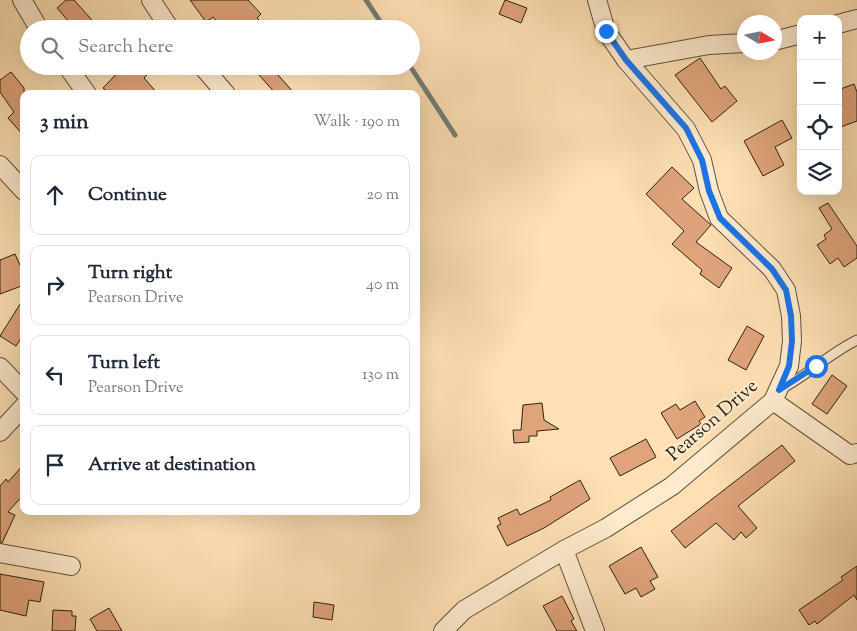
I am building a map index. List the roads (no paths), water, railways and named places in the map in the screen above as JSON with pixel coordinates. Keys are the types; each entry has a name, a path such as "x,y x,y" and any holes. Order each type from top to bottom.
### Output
{"street":[{"path":"22,0 34,20"},
{"path":"152,0 164,20"},
{"name":"Pearson Drive","path":"443,631 464,610 564,550 606,528 672,486 776,396 789,366 792,341 791,316 786,290 772,269 720,218 709,191 702,160 686,128 626,60 606,31 597,0"},
{"path":"842,23 857,19"},
{"path":"782,39 797,35"},
{"path":"626,60 709,46 737,44"},
{"path":"73,75 84,90"},
{"path":"210,75 223,90"},
{"path":"0,165 20,187"},
{"path":"0,367 20,388"},
{"path":"776,396 850,455 857,453"},
{"path":"0,432 20,410"},
{"path":"564,550 594,631"},
{"path":"0,553 71,566"}],"lane":[{"path":"776,396 842,348 857,340"}],"waterway":[{"path":"366,0 379,20"},
{"path":"416,75 455,135"}]}
